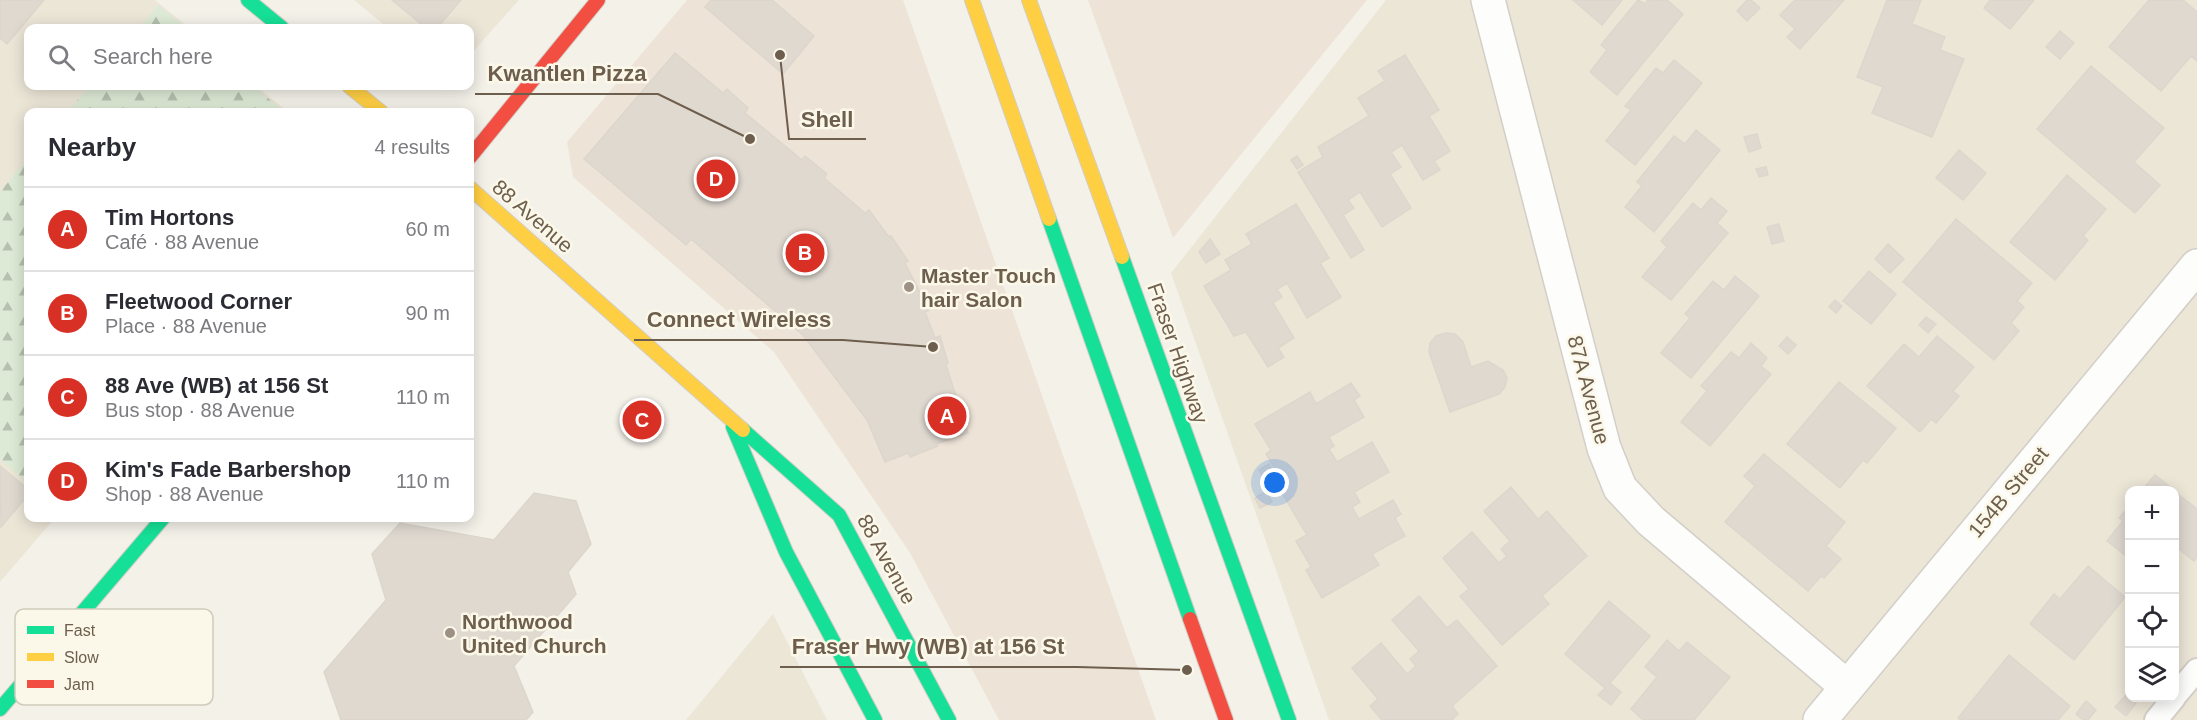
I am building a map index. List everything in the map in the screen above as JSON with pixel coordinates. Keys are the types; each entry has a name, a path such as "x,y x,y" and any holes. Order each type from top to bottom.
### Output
{"main road":[{"path":"248,0 277,24"},
{"path":"474,152 598,0"},
{"path":"972,0 1226,720"},
{"name":"Fraser Highway","path":"1029,0 1289,720"},
{"path":"354,90 376,108"},
{"name":"88 Avenue","path":"474,191 672,364 730,420 839,515 949,720"},
{"name":"88 Avenue","path":"730,420 786,552 875,720"},
{"path":"85,609 160,522"},
{"path":"0,709 15,691"}],"street":[{"name":"87A Avenue","path":"1488,0 1530,171 1613,475 1629,500 1651,521 1846,686"},
{"name":"154B Street","path":"1820,720 2197,266"}],"lane":[{"path":"2179,691 2197,670"},
{"path":"2156,720 2170,702"}],"shaded area":[{"path":"0,0 155,0 184,24 24,24 24,90 261,90 283,108 24,108 24,522 52,522 0,582"},
{"path":"354,0 519,0 474,51 474,24 383,24"},
{"path":"687,0 903,0 1156,720 999,720 910,553 774,352 573,177 567,142"},
{"path":"1088,0 1367,0 1173,238"},
{"path":"1386,0 2197,0 2197,720 1329,720 1171,273"},
{"path":"773,614 827,720 686,720"}],"green space":[{"path":"158,5 181,24 142,24"},
{"path":"86,90 258,90 280,108 71,108"},
{"path":"24,163 24,480 0,459 0,192"}],"building":[{"path":"0,0 44,0 7,44 0,38"},
{"path":"392,0 461,0 440,24 421,24"},
{"path":"711,0 772,0 814,36 783,74 705,7"},
{"path":"1573,0 1622,0 1602,25"},
{"path":"1638,0 1645,4 1648,0 1667,0 1683,14 1617,95 1590,72 1607,50 1601,45"},
{"path":"1747,0 1751,0 1760,8 1747,21 1737,11"},
{"path":"1795,0 1844,0 1800,49 1787,37 1795,29 1780,15"},
{"path":"1887,0 1921,0 1912,24 1945,37 1940,50 1964,59 1932,137 1872,113 1883,87 1857,77"},
{"path":"1990,0 2034,0 2010,29 1984,8"},
{"path":"2149,0 2183,0 2197,12 2197,61 2191,56 2161,91 2109,47"},
{"path":"2060,31 2074,43 2060,59 2046,47"},
{"path":"675,53 723,93 727,89 748,108 745,113 802,160 805,156 827,174 824,178 865,213 869,210 889,237 891,236 908,261 905,263 929,310 925,312 935,338 940,336 948,363 946,365 968,433 936,444 938,446 910,457 908,453 885,462 867,420 803,335 691,239 686,245 584,159"},
{"path":"1405,55 1439,110 1429,116 1450,151 1434,161 1440,170 1423,180 1402,145 1391,152 1401,167 1390,174 1411,208 1382,227 1360,192 1348,200 1354,208 1343,215 1364,250 1351,258 1298,172 1323,157 1318,147 1369,116 1358,98 1385,81 1378,71"},
{"path":"1674,60 1702,83 1635,165 1606,141 1631,110 1625,106 1656,68 1663,73"},
{"path":"2091,66 2164,128 2134,162 2160,185 2135,213 2037,129"},
{"path":"1696,130 1720,150 1654,232 1625,207 1642,186 1637,182 1674,136 1685,144"},
{"path":"1757,134 1761,148 1749,152 1744,137"},
{"path":"1959,150 1986,173 1963,200 1936,178"},
{"path":"1297,156 1303,165 1297,169 1291,160"},
{"path":"1766,167 1768,175 1759,177 1756,169"},
{"path":"2067,175 2106,209 2083,236 2088,240 2055,280 2010,242"},
{"path":"1711,198 1727,211 1717,223 1728,233 1671,300 1642,277 1667,247 1661,241 1693,203 1701,210"},
{"path":"1296,204 1329,258 1320,263 1341,297 1307,318 1287,283 1277,289 1282,297 1273,303 1294,338 1278,348 1284,357 1268,367 1246,332 1234,336 1204,286 1231,270 1225,260 1252,244 1246,234"},
{"path":"1956,219 2032,283 2017,301 2024,307 2011,323 2019,331 1994,360 1903,282"},
{"path":"1779,224 1784,241 1772,244 1767,227"},
{"path":"1210,239 1220,254 1206,263 1199,252"},
{"path":"1888,244 1904,259 1890,273 1875,259"},
{"path":"1869,271 1896,294 1871,324 1843,301"},
{"path":"1735,276 1759,296 1691,378 1661,353 1690,318 1685,314 1713,281 1724,290"},
{"path":"1835,300 1842,306 1836,313 1829,307"},
{"path":"1926,317 1936,324 1928,333 1919,325"},
{"path":"1446,333 1455,334 1463,342 1471,367 1488,361 1503,370 1507,378 1505,387 1499,394 1450,412 1429,352 1430,343 1436,336"},
{"path":"1937,336 1974,367 1953,391 1959,396 1936,423 1931,419 1920,432 1867,386 1904,344 1919,357"},
{"path":"1787,337 1796,345 1788,354 1779,346"},
{"path":"1751,343 1767,358 1761,366 1771,374 1710,446 1681,422 1707,391 1701,386 1731,352 1739,358"},
{"path":"1839,382 1896,428 1867,463 1863,460 1840,488 1787,444"},
{"path":"1351,383 1360,396 1354,400 1364,417 1329,437 1334,446 1329,449 1337,462 1372,442 1389,472 1354,492 1360,502 1352,507 1359,519 1393,500 1401,514 1395,518 1405,536 1372,554 1379,565 1322,598 1306,570 1311,567 1296,541 1307,535 1276,483 1281,479 1266,454 1271,450 1255,424 1310,392 1316,404"},
{"path":"1764,454 1845,522 1826,546 1841,559 1824,578 1821,576 1808,591 1725,522 1755,486 1744,476"},
{"path":"1269,464 1278,479 1268,485 1259,470"},
{"path":"0,466 24,486 24,500 1,527"},
{"path":"2155,475 2169,486 2145,486"},
{"path":"1511,487 1538,519 1547,511 1587,556 1542,596 1549,604 1502,645 1460,596 1469,589 1443,558 1472,532 1499,563 1507,556 1501,549 1510,541 1484,511"},
{"path":"1266,491 1272,502 1260,508 1255,498"},
{"name":"Northwood United Church","path":"534,493 576,501 591,544 568,572 576,594 514,666 533,712 526,720 341,720 324,672 386,600 372,554 400,523 494,540"},
{"path":"2179,495 2197,509 2197,557 2194,561 2179,549"},
{"path":"2125,511 2125,555 2107,541 2123,521 2119,518"},
{"path":"2088,566 2125,597 2074,660 2030,624 2054,594 2060,599"},
{"path":"1419,596 1447,628 1457,620 1497,666 1452,706 1458,714 1452,720 1382,720 1370,706 1378,699 1352,668 1381,643 1407,674 1416,666 1410,659 1419,651 1392,620"},
{"path":"1609,601 1650,636 1610,683 1621,692 1611,705 1598,695 1605,688 1565,654"},
{"path":"1667,640 1679,651 1687,642 1730,677 1694,720 1643,720 1631,709 1657,677 1645,667"},
{"path":"2009,655 2070,706 2058,720 1961,720 1958,718"},
{"path":"2125,696 2125,702 2136,703 2126,716 2115,707"},
{"path":"2086,701 2096,710 2088,720 2083,720 2076,714"}],"traffic: fast":[{"path":"248,0 277,24"},
{"path":"1049,219 1190,619"},
{"path":"1122,257 1289,720"},
{"path":"733,427 786,552 875,720"},
{"path":"743,430 839,515 949,720"},
{"path":"85,609 160,522"},
{"path":"0,709 15,691"}],"traffic: slow":[{"path":"972,0 1049,219"},
{"path":"1029,0 1122,257"},
{"path":"354,90 376,108"},
{"path":"474,192 743,430"}],"traffic: jam":[{"path":"474,152 598,0"},
{"path":"1190,619 1226,720"}],"place":[{"name":"Shell","path":"780,55"},
{"name":"Kwantlen Pizza","path":"750,139"},
{"name":"Kim's Fade Barbershop","path":"716,179"},
{"name":"Fleetwood Corner","path":"805,253"},
{"name":"Master Touch hair Salon","path":"909,287"},
{"name":"Connect Wireless","path":"933,347"},
{"name":"Tim Hortons","path":"947,416"},
{"name":"88 Ave (WB) at 156 St","path":"642,420"},
{"name":"Northwood United Church","path":"450,633"},
{"name":"Fraser Hwy (WB) at 156 St","path":"1187,670"}]}
